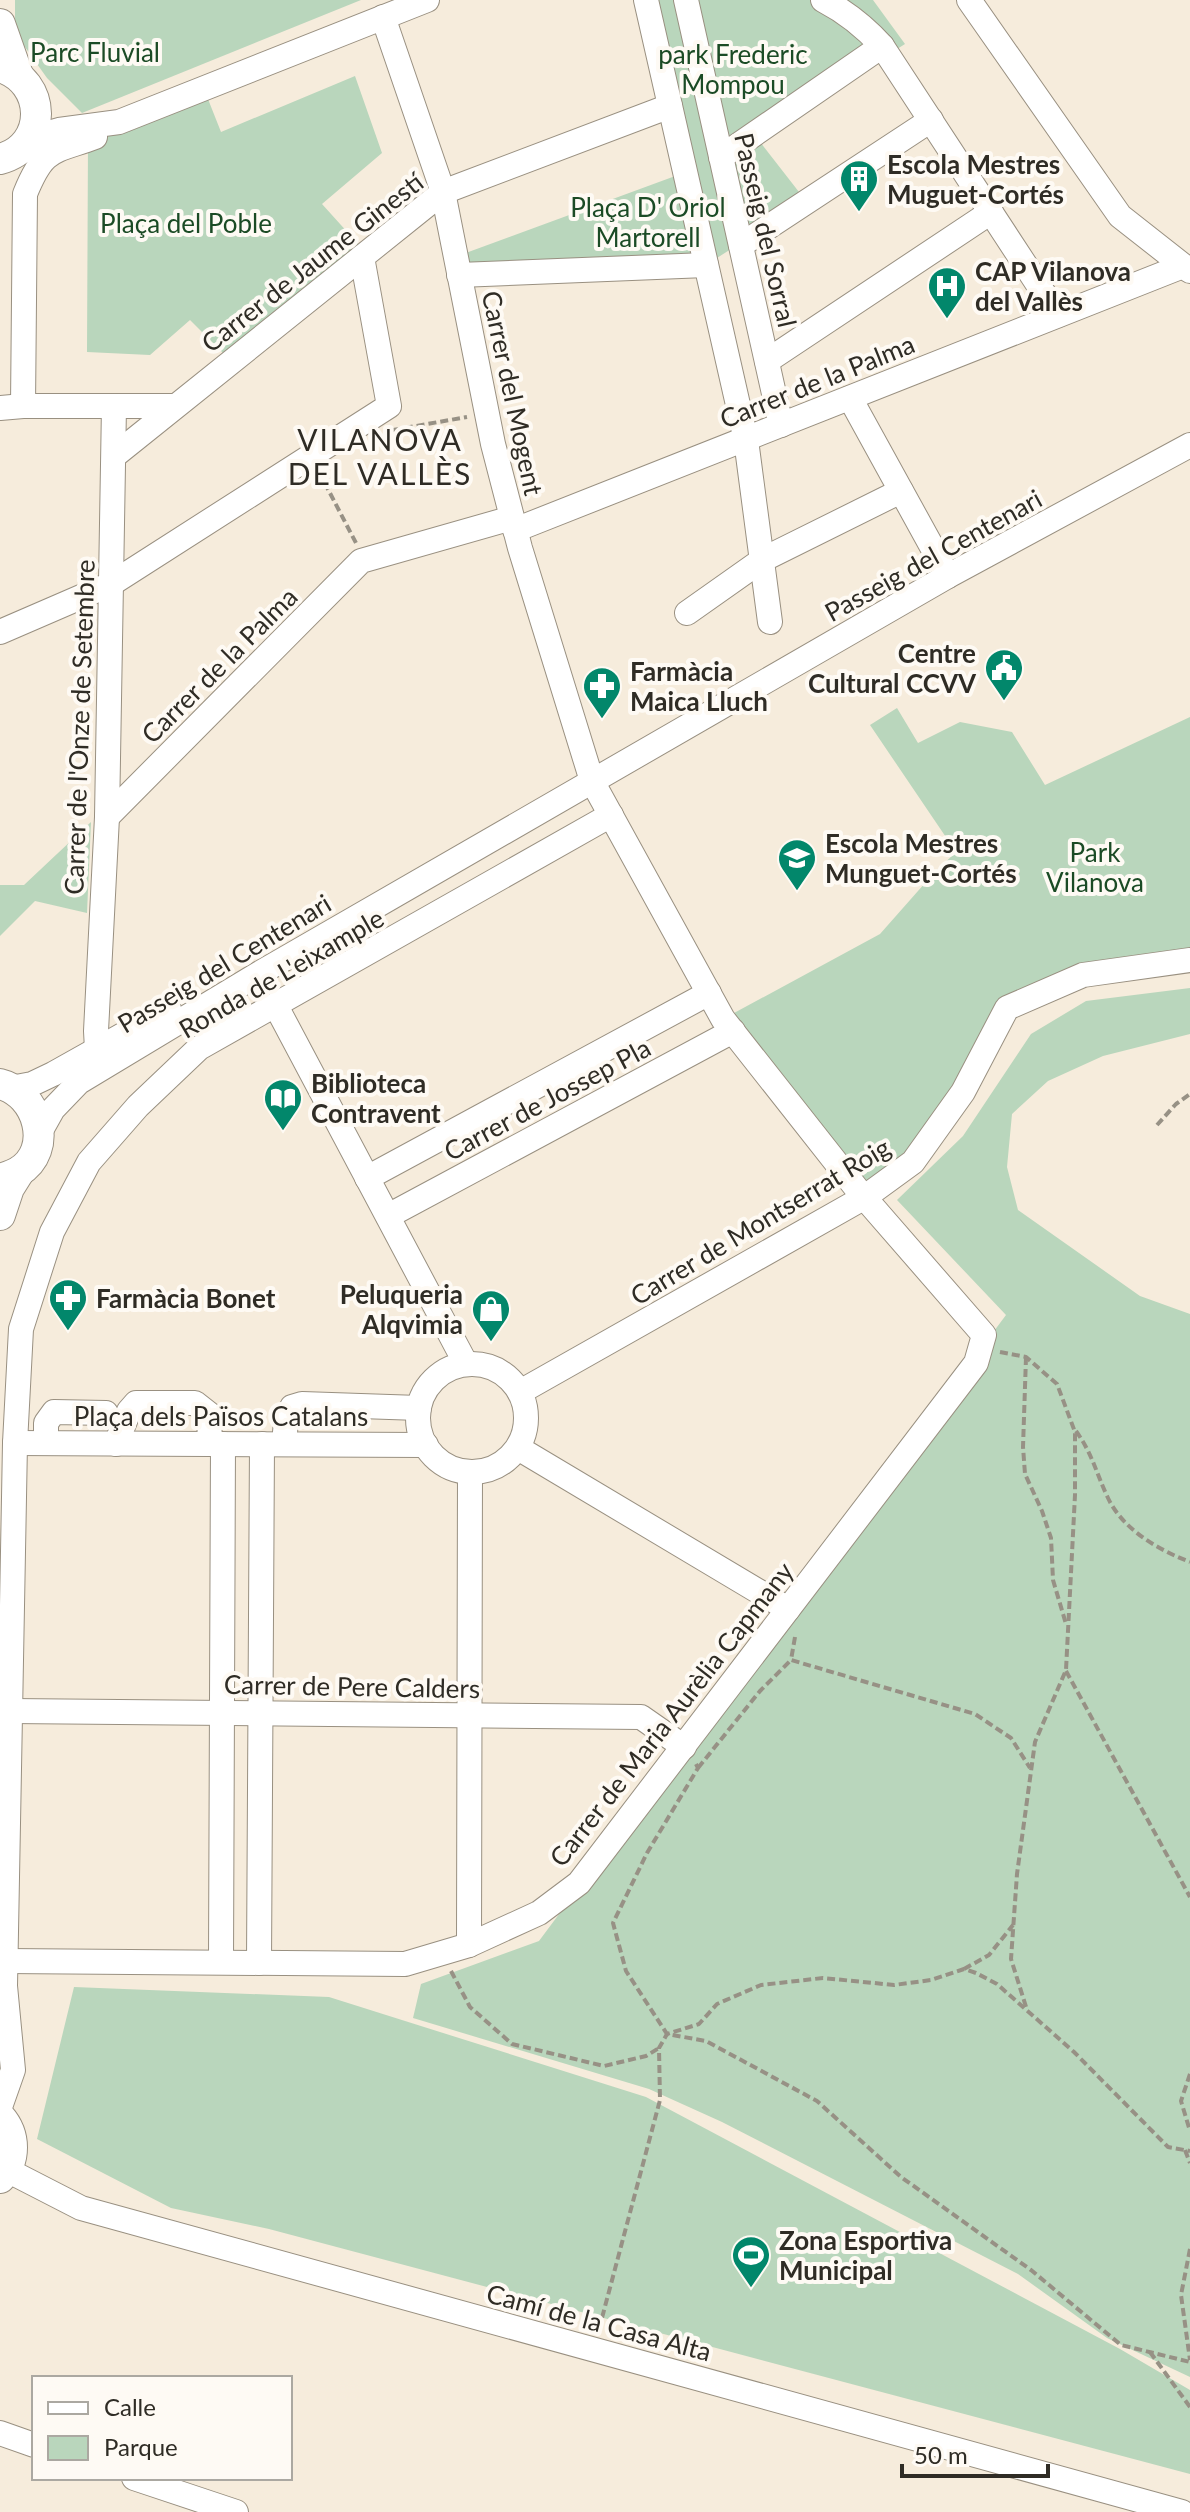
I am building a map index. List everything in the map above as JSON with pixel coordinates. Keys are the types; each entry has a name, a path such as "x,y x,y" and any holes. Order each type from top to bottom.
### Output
{"main road":[{"path":"0,24 18,80 37,115 15,150 0,184"},
{"path":"0,1215 9,1188 9,1175 33,1155 39,1134 35,1112 29,1102 4,1083"},
{"path":"0,2117 12,2138 12,2154 4,2174"}],"street":[{"path":"15,150 88,125 119,122 427,0"},
{"path":"646,0 746,440 770,622"},
{"path":"823,0 844,11 882,46 1058,315"},
{"path":"969,0 1120,216 1186,268"},
{"name":"Passeig del Sorral","path":"688,1 781,425"},
{"name":"Carrer del Mogent","path":"383,17 443,192 487,414 514,524 592,781 733,1031 982,1341"},
{"path":"721,157 882,46"},
{"path":"18,80 61,118 88,125"},
{"name":"Carrer de Jaume Ginestí","path":"114,456 443,192 670,106"},
{"path":"741,245 931,120"},
{"path":"119,122 105,133 54,149 36,166 25,194 11,407 175,406"},
{"path":"767,361 991,212"},
{"path":"0,632 111,584 389,406 362,257"},
{"path":"459,275 706,265"},
{"name":"Carrer de la Palma","path":"107,817 365,559 514,524 746,440 1058,315 1186,268"},
{"path":"850,398 948,576"},
{"name":"Carrer de l'Onze de Setembre","path":"97,1049 107,817 114,406"},
{"name":"Passeig del Centenari","path":"39,1134 53,1109 79,1082 454,859 948,576 1190,445"},
{"path":"687,613 762,560 901,491"},
{"name":"Ronda de L'eixample","path":"0,2107 13,2070 5,1961 15,1443 21,1329 52,1232 89,1162 138,1106 199,1048 611,815"},
{"name":"Passeig del Centenari","path":"4,1083 32,1084 360,903 454,859"},
{"name":"Carrer de Montserrat Roig","path":"520,1392 865,1197 913,1162 963,1092 1007,1008 1083,975 1190,960"},
{"name":"Carrer de Jossep Pla","path":"367,1178 709,993"},
{"path":"276,1006 466,1364"},
{"name":"Carrer de Jossep Pla","path":"388,1216 733,1031"},
{"name":"Carrer de Maria Aurèlia Capmany","path":"5,1961 405,1964 469,1945 539,1913 579,1883 684,1747 792,1620 976,1363 982,1341"},
{"path":"466,1364 491,1367 508,1377 520,1392 526,1409 525,1430 518,1448 508,1459 492,1469 470,1472 444,1465 430,1453 419,1432 420,1400 433,1381 448,1369 466,1364"},
{"path":"116,1444 129,1411 136,1403 195,1403 209,1414 217,1444 222,1712 221,1962"},
{"path":"259,1963 260,1712 273,1444 292,1407 302,1404 419,1408"},
{"path":"46,1443 46,1423 54,1412 106,1413"},
{"name":"Plaça dels Països Catalans","path":"15,1443 426,1445"},
{"path":"518,1448 792,1620"},
{"path":"469,1945 470,1472"},
{"name":"Carrer de Pere Calders","path":"10,1711 641,1717 684,1747"},
{"name":"Camí de la Casa Alta","path":"4,2174 81,2208 1182,2512"},
{"path":"0,2433 32,2444"},
{"path":"140,2480 236,2512"}],"path":[{"path":"378,413 394,430 487,414"},
{"path":"311,456 365,559"},
{"path":"1157,1125 1190,1094"},
{"path":"982,1341 1026,1357 1057,1384 1073,1426 1091,1452 1109,1501 1123,1520 1162,1550 1190,1562"},
{"path":"1026,1357 1025,1474 1051,1538 1053,1580 1068,1630"},
{"path":"1028,2013 1011,1959 1017,1874 1035,1742 1066,1670 1075,1495 1073,1426"},
{"path":"792,1620 791,1660 760,1691 698,1768 647,1853 613,1923 626,1971 667,2034 706,2041 817,2101 901,2177 1031,2270 1121,2345 1190,2361 1181,2295 1190,2249"},
{"path":"791,1660 975,1714 1011,1738 1031,1770"},
{"path":"1066,1670 1190,1897"},
{"path":"684,1747 698,1768"},
{"path":"442,1953 470,2007 512,2044 604,2066 646,2056 659,2048 667,2034 699,2024 717,2004 761,1985 823,1978 894,1985 931,1980 964,1969 989,1955 1015,1923"},
{"path":"964,1969 997,1984 1074,2052 1168,2147 1187,2151 1190,2163"},
{"path":"594,2349 660,2100 659,2048"},
{"path":"1190,2074 1181,2101 1190,2131"},
{"path":"1150,2352 1190,2407"}],"green space":[{"name":"Parc Fluvial","path":"15,0 361,0 82,113 47,78 15,33"},
{"name":"park Frederic Mompou","path":"646,0 873,0 905,44 757,138 806,201 706,265"},
{"name":"Plaça del Poble","path":"355,76 382,153 322,204 359,245 224,354 190,320 150,355 87,352 88,141 206,94 221,132"},
{"name":"Plaça D' Oriol Martorell","path":"678,175 694,253 465,267 463,254"},
{"name":"Park Vilanova","path":"897,708 918,743 960,722 1012,732 1045,785 1190,717 1190,950 1009,998 914,1153 872,1184 847,1176 723,1019 880,934 956,852 870,725"},
{"path":"91,822 87,913 35,901 0,936 0,885 24,885"},
{"path":"1190,988 1190,1034 1103,1056 1048,1081 1012,1114 1007,1167 1018,1210 1140,1296 1190,1314 1190,2377 1107,2338 1018,2274 722,2122 649,2089 413,2018 421,1984 539,1941 1006,1315 897,1200 963,1136 1031,1034 1086,1001"},
{"name":"Zona Esportiva Municipal","path":"74,1987 329,1997 646,2097 1120,2349 1190,2390 1190,2474 269,2229 171,2208 37,2139"}],"place":[{"name":"Escola Mestres Muguet-Cortés","path":"859,213"},
{"name":"CAP Vilanova del Vallès","path":"947,320"},
{"name":"Centre Cultural CCVV","path":"1004,702"},
{"name":"Farmàcia Maica Lluch","path":"602,720"},
{"name":"Escola Mestres Munguet-Cortés","path":"797,892"},
{"name":"Biblioteca Contravent","path":"283,1132"},
{"name":"Farmàcia Bonet","path":"68,1332"},
{"name":"Peluqueria Alqvimia","path":"491,1343"},
{"name":"Zona Esportiva Municipal","path":"751,2289"}],"district":[{"name":"VILANOVA DEL VALLÈS","path":"380,456"}]}
